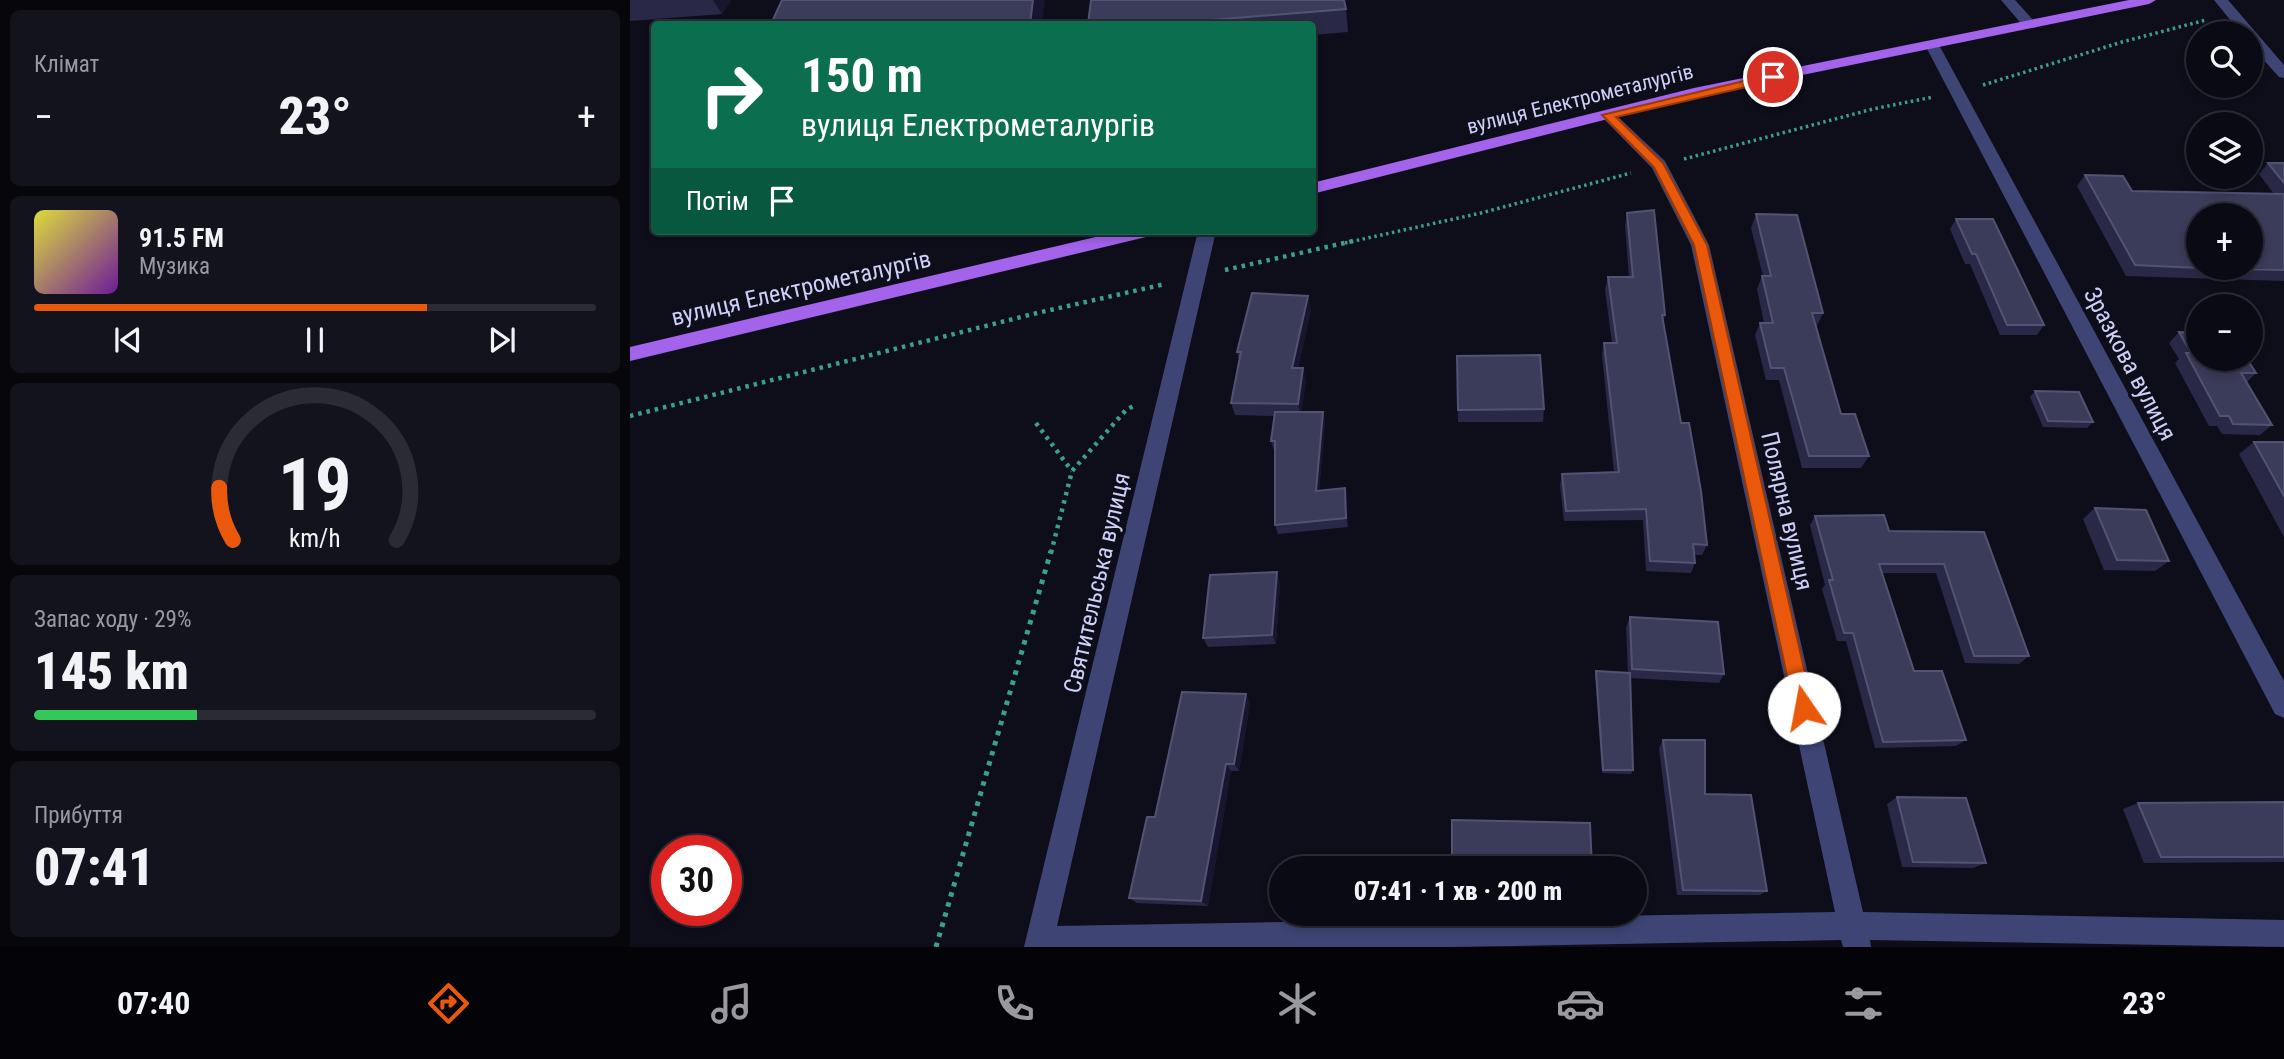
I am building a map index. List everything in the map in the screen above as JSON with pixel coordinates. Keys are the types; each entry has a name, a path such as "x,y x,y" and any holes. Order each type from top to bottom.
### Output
{"main road":[{"name":"вулиця Електрометалургів","path":"1316,188 1693,93 2149,0"},
{"name":"вулиця Електрометалургів","path":"630,354 1129,235"}],"street":[{"path":"2008,0 2030,25"},
{"path":"2221,0 2237,21"},
{"name":"Зразкова вулиця","path":"1932,45 2284,706"},
{"path":"2263,51 2284,74"},
{"name":"Полярна вулиця","path":"1608,115 1659,165 1700,245 1855,937"},
{"name":"Святительська вулиця","path":"1039,943 1207,235"},
{"path":"1039,943 2284,934"}],"path":[{"path":"630,416 1037,313 1481,213 1873,109 1958,93 2098,51 2147,33 2209,20 2235,18"},
{"path":"936,947 1034,617 1072,471 1126,410 1172,383"},
{"path":"1036,423 1072,471"}],"building":[{"path":"782,0 1033,0 1030,21 772,21"},
{"path":"1091,0 1344,0 1346,9 1198,21 1088,21"},
{"path":"2268,163 2284,163 2284,183"},
{"path":"2085,175 2123,176 2132,191 2284,194 2284,270 2263,269 2263,203 2186,203 2186,267 2135,265"},
{"path":"1654,210 1665,315 1662,315 1681,423 1689,423 1701,491 1707,545 1693,544 1695,563 1650,561 1646,509 1566,511 1562,474 1619,472 1604,343 1617,343 1608,277 1633,277 1627,213"},
{"path":"1756,214 1797,215 1823,313 1812,313 1841,414 1855,414 1869,456 1809,456 1784,368 1771,368 1760,323 1773,323 1762,276 1771,276"},
{"path":"1956,219 1993,219 2044,325 2007,325 1976,254 1972,254"},
{"path":"1252,293 1308,296 1292,368 1303,368 1298,404 1231,403 1241,352 1237,352"},
{"path":"2179,332 2186,332 2186,344"},
{"path":"1540,355 1544,409 1458,410 1457,356"},
{"path":"2196,371 2255,371 2256,373 2241,373 2272,425 2233,424 2229,416 2220,416"},
{"path":"2035,391 2079,392 2093,422 2048,421"},
{"path":"1275,412 1323,412 1316,491 1345,488 1346,518 1275,525 1275,441 1271,441"},
{"path":"2254,442 2284,442 2284,496"},
{"path":"2095,508 2146,510 2169,561 2117,560"},
{"path":"1884,515 1889,531 1984,532 2029,656 1974,656 1944,564 1879,564 1914,671 1942,671 1966,740 1883,742 1853,633 1844,633 1815,516"},
{"path":"1277,572 1272,635 1203,638 1210,575"},
{"path":"1630,617 1718,622 1724,674 1632,669"},
{"path":"1596,671 1630,673 1633,770 1603,770"},
{"path":"1182,692 1246,694 1234,764 1226,764 1201,901 1129,898 1147,817 1155,817"},
{"path":"1663,740 1705,740 1705,794 1751,795 1767,891 1683,890"},
{"path":"1897,797 1966,798 1986,863 1913,862"},
{"path":"2284,802 2284,857 2161,857 2138,803"},
{"path":"1452,820 1590,823 1591,856 1452,856"}],"route":[{"path":"1773,77 1693,93 1608,115 1659,165 1700,245 1804,708"}]}
